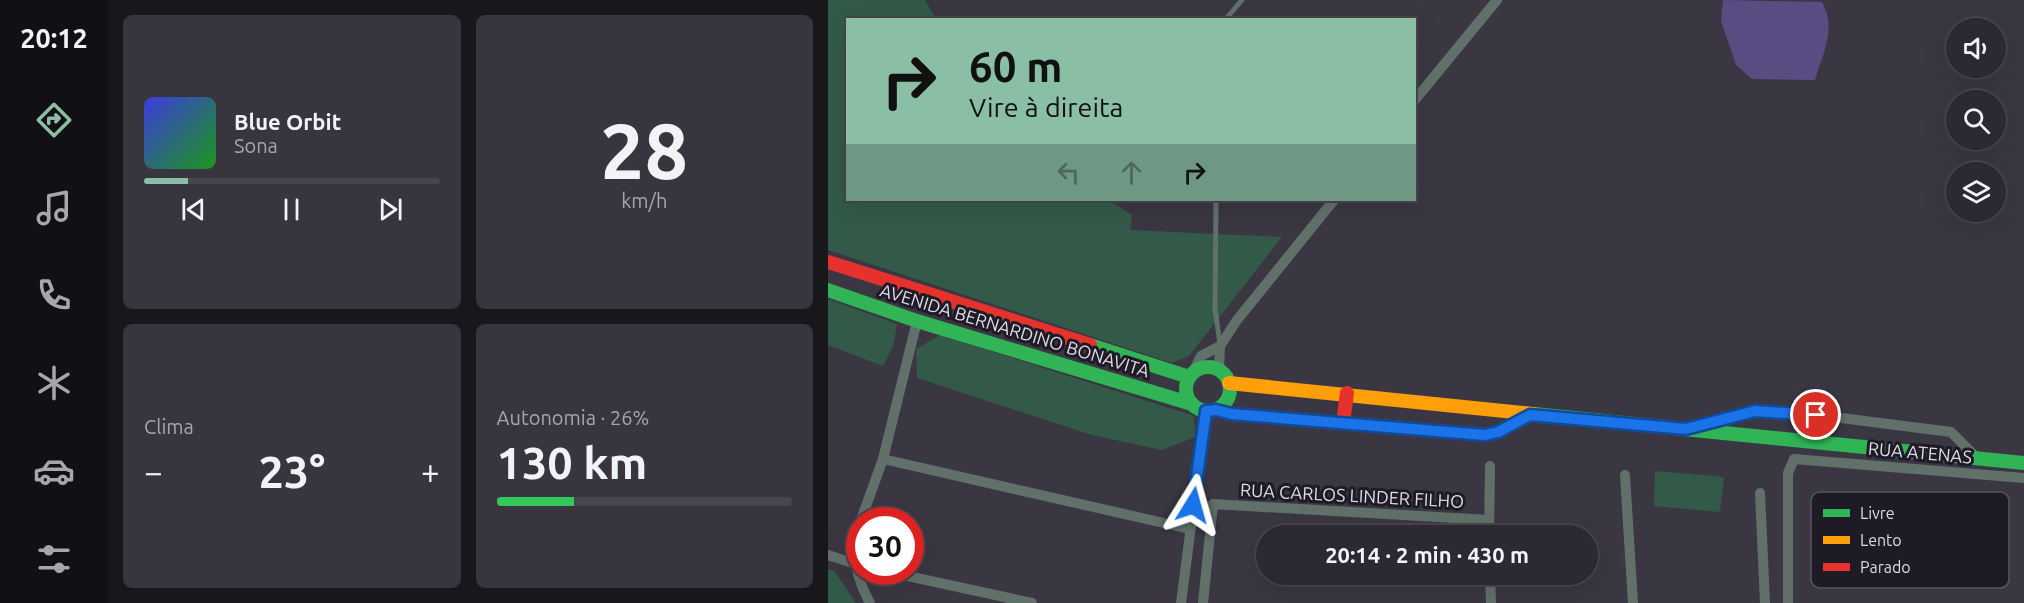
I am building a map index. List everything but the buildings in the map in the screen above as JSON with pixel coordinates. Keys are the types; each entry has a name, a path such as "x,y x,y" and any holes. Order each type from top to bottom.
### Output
{"main road":[{"name":"AVENIDA BERNARDINO BONAVITA","path":"828,262 1190,375 1202,367 1219,370"},
{"name":"AVENIDA BERNARDINO BONAVITA","path":"828,290 917,321 1211,410 1232,414 1485,435 1498,432 1530,415"},
{"path":"1211,410 1228,399 1229,383 1219,370"},
{"path":"1190,375 1186,391 1192,404"},
{"path":"1229,383 1347,393 1530,415 2024,463"},
{"path":"1343,423 1347,393"}],"street":[{"path":"1416,99 1497,0"},
{"path":"1190,375 1201,356 1220,346 1244,311 1333,201"},
{"path":"866,507 883,459 917,321"},
{"path":"1219,370 1220,346"},
{"path":"1181,603 1190,529 1211,410"},
{"path":"1686,429 1755,411 1794,412 1951,432 1977,458"},
{"name":"RUA ATENAS","path":"1788,603 1788,473 1791,461 1797,457 2024,478"},
{"path":"883,459 1190,529"},
{"path":"1489,525 1490,466"},
{"path":"1625,476 1633,603"},
{"path":"1760,494 1765,603"},
{"name":"RUA CARLOS LINDER FILHO","path":"1203,603 1213,504 1489,520"},
{"path":"828,555 846,561"},
{"path":"924,580 1032,603"},
{"path":"864,585 870,603"},
{"path":"1490,585 1491,603"}],"lane":[{"path":"1227,18 1242,0"},
{"path":"1216,201 1215,309 1220,346"}],"green space":[{"path":"828,0 925,0 935,18 846,18 846,201 1111,201 1132,215 1130,230 1282,237 1189,356 1172,363 828,250"},
{"path":"828,299 897,324 893,347 883,366 828,345"},
{"path":"940,335 1194,416 1195,437 1162,450 1092,435 917,378 916,349"},
{"path":"1655,471 1724,477 1720,512 1654,506"},
{"path":"828,569 834,571 856,603 828,603"}],"shaded area":[{"path":"1723,0 1822,2 1828,21 1828,31 1825,50 1815,80 1752,79 1736,65 1721,21"}],"traffic: fast":[{"path":"828,290 917,321 1192,404"},
{"path":"1090,345 1189,377"},
{"path":"1208,367 1224,373 1230,389 1224,405 1208,411 1192,405 1186,389 1192,373 1208,367"},
{"path":"1534,414 2024,463"}],"traffic: slow":[{"path":"1229,383 1534,414"}],"traffic: jam":[{"path":"828,262 1090,345"},
{"path":"1343,423 1347,393"},
{"path":"1216,410 1232,414 1485,435 1498,432 1530,415"}],"route":[{"path":"1193,505 1206,411 1216,410 1232,414 1463,435 1485,435 1498,432 1530,415 1686,429 1755,411 1816,415"}]}
